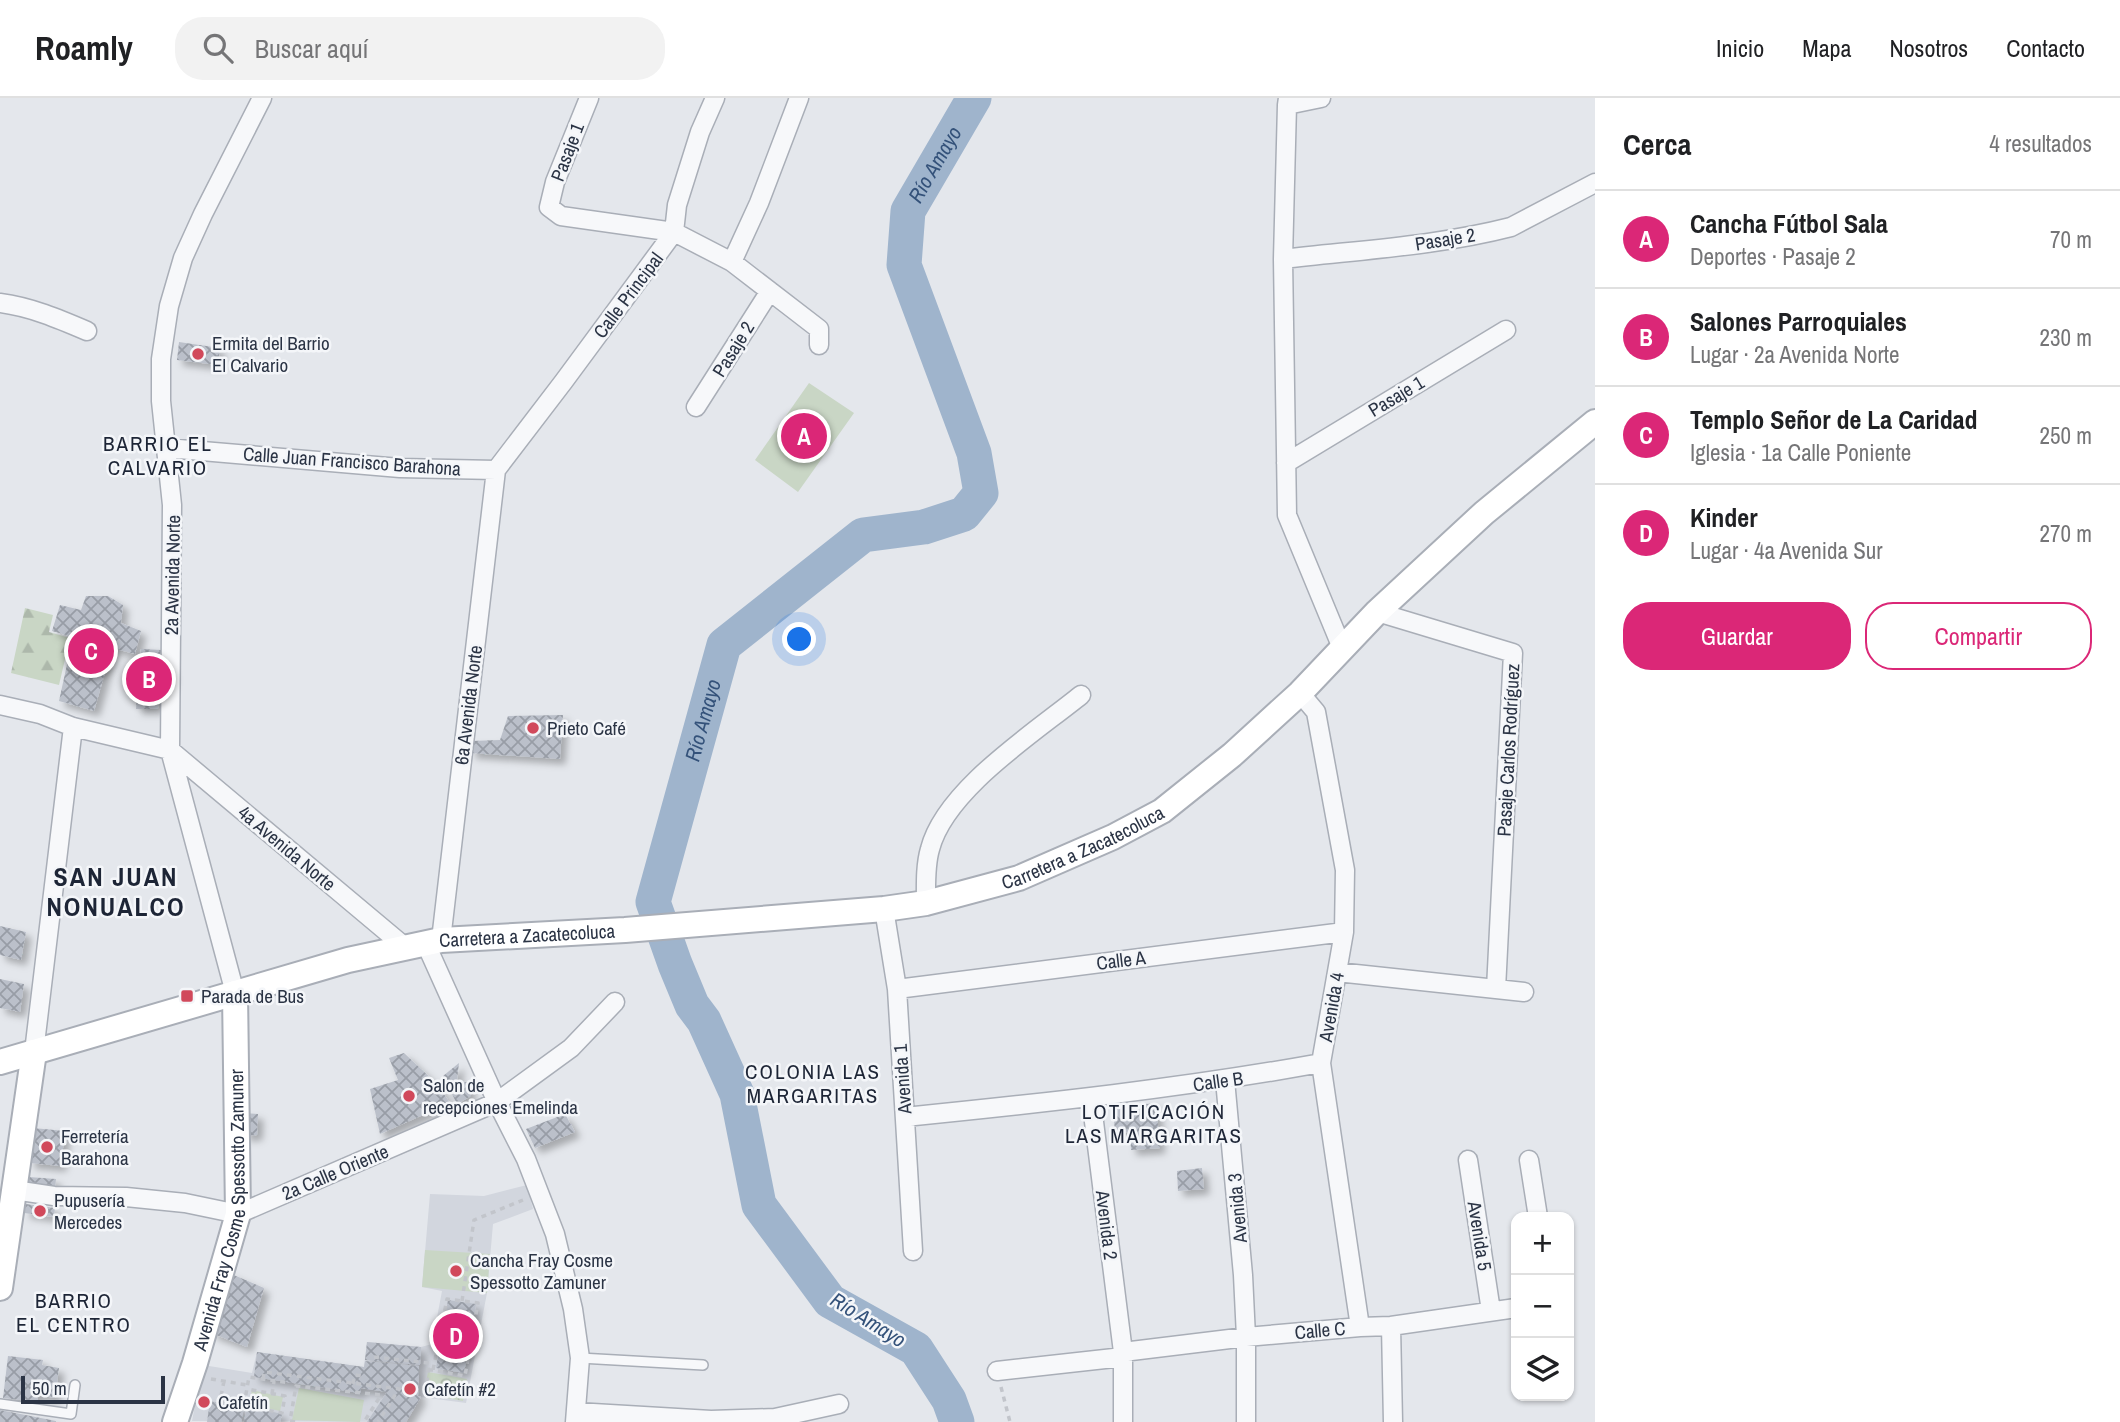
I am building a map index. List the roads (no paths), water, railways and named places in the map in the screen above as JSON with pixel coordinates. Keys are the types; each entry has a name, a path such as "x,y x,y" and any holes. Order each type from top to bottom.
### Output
{"main road":[{"name":"Carretera a Zacatecoluca","path":"0,1062 348,960 424,943 884,909 926,903 1019,878 1113,837 1162,811 1232,755 1300,693 1377,612 1484,513 1595,422"},
{"name":"Avenida Fray Cosme Spessotto Zamuner","path":"175,1422 238,1214 234,993"},
{"path":"0,1288 34,1052"}],"street":[{"name":"2a Avenida Norte","path":"234,993 170,750 172,505 161,401 161,359 169,306 183,258 262,98"},
{"name":"Pasaje 1","path":"589,98 555,182 549,207 561,216 674,232"},
{"name":"Calle Principal","path":"496,470 674,232 677,205 700,132 715,98"},
{"path":"732,262 760,203 799,98"},
{"path":"1321,98 1288,102 1283,259 1287,515 1342,648"},
{"name":"Pasaje 2","path":"1283,259 1447,241 1497,231 1511,227 1595,183"},
{"path":"674,232 732,262 770,290 819,329 819,345"},
{"name":"Pasaje 2","path":"696,407 770,290"},
{"path":"0,303 47,314 87,331"},
{"name":"Pasaje 1","path":"1286,463 1506,330"},
{"name":"Calle Juan Francisco Barahona","path":"167,448 400,468 496,470"},
{"name":"6a Avenida Norte","path":"424,943 496,470"},
{"name":"Pasaje Carlos Rodríguez","path":"1377,612 1513,653 1496,989"},
{"name":"Avenida 4","path":"1300,693 1316,712 1345,870 1345,932 1321,1063 1360,1327"},
{"path":"926,903 930,849 942,822 960,797 1015,747 1081,695"},
{"path":"0,705 73,727 170,750"},
{"path":"34,1052 73,727"},
{"name":"4a Avenida Norte","path":"170,750 424,943"},
{"name":"Avenida 1","path":"884,909 897,989 913,1251"},
{"name":"Calle A","path":"897,989 1345,932"},
{"path":"424,943 526,1159 555,1234 573,1309 580,1359 576,1417 711,1420 775,1418 839,1404"},
{"path":"1337,972 1524,992"},
{"name":"2a Calle Oriente","path":"238,1214 497,1102 571,1048 615,1002"},
{"name":"Calle B","path":"905,1117 1091,1098 1224,1080 1321,1063"},
{"name":"Avenida 3","path":"1224,1080 1243,1275 1246,1422"},
{"name":"Avenida 2","path":"1091,1098 1123,1354 1123,1422"},
{"name":"Avenida 5","path":"1468,1160 1491,1311"},
{"path":"1529,1160 1537,1212"},
{"path":"14,1191 54,1196 138,1198 185,1203 238,1214"},
{"name":"Calle C","path":"997,1371 1246,1337 1391,1326 1511,1309"},
{"path":"1391,1326 1393,1422"}],"lane":[{"path":"580,1359 703,1365"},
{"path":"0,1404 71,1414 75,1385"}],"waterway":[{"name":"Río Amayo","path":"957,1422 949,1400 916,1349 830,1301 759,1205 737,1094 704,1021 692,1005 653,902 724,645 863,535 924,527 964,514 981,493 974,453 904,265 908,211 974,98"}],"place":[{"name":"Ermita del Barrio El Calvario","path":"198,354"},
{"name":"Cancha Fútbol Sala","path":"804,436"},
{"name":"Templo Señor de La Caridad","path":"91,651"},
{"name":"Salones Parroquiales","path":"149,679"},
{"name":"Prieto Café","path":"533,728"},
{"name":"Parada de Bus","path":"187,996"},
{"name":"Salon de recepciones Emelinda","path":"409,1096"},
{"name":"Ferretería Barahona","path":"47,1147"},
{"name":"Pupusería Mercedes","path":"40,1211"},
{"name":"Cancha Fray Cosme Spessotto Zamuner","path":"456,1271"},
{"name":"Kinder","path":"456,1336"},
{"name":"Cafetín #2","path":"410,1389"},
{"name":"Cafetín","path":"204,1402"}],"district":[{"name":"BARRIO EL CALVARIO","path":"158,456"},
{"name":"SAN JUAN NONUALCO","path":"116,892"},
{"name":"COLONIA LAS MARGARITAS","path":"813,1084"},
{"name":"LOTIFICACIÓN LAS MARGARITAS","path":"1154,1124"},
{"name":"BARRIO EL CENTRO","path":"74,1313"}]}
